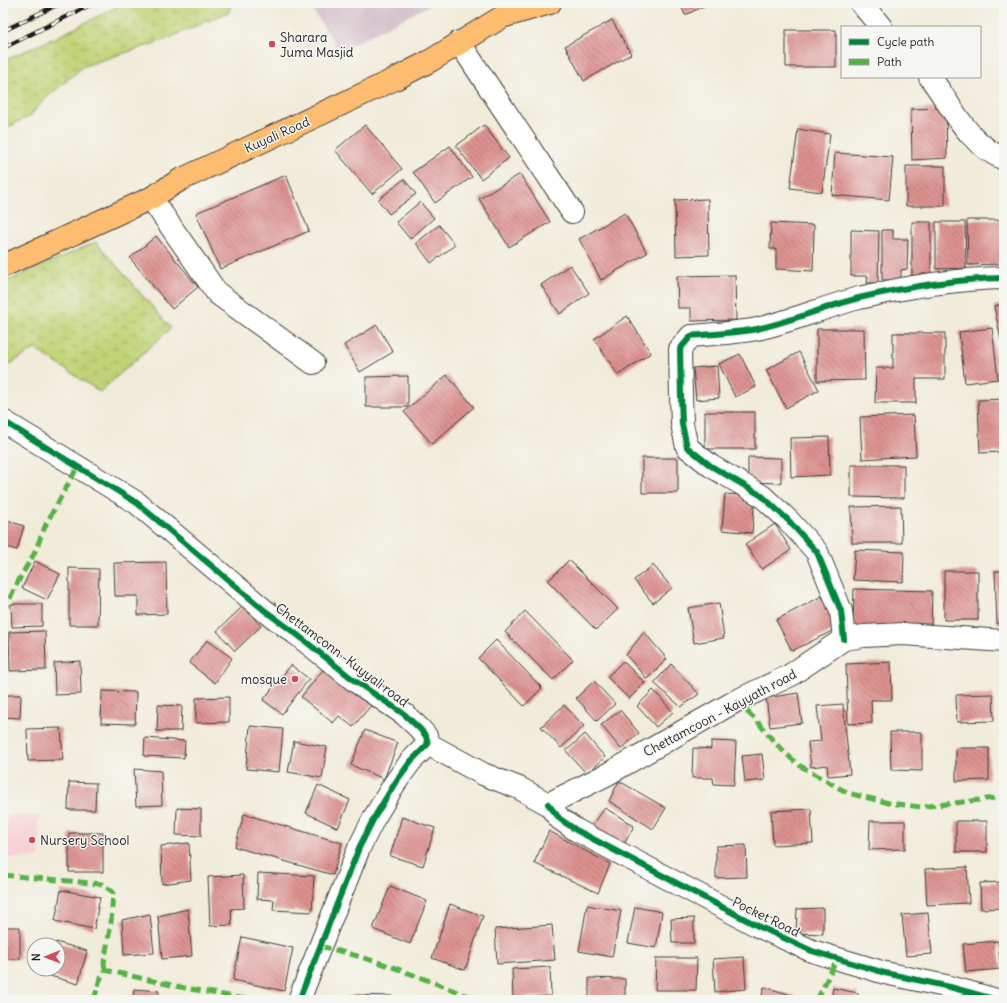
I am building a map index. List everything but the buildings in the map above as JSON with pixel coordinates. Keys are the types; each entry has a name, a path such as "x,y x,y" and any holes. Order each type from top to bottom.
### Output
{"main road":[{"name":"Kuyali Road","path":"3,266 151,198 180,180 395,80 502,17 550,3"}],"street":[{"path":"861,3 881,26"},
{"path":"459,42 572,212"},
{"path":"931,78 965,130 991,154 1004,159"},
{"path":"151,198 217,293 313,363"},
{"path":"844,639 841,611 817,552 788,520 762,496 711,466 687,447 682,424 680,349 691,336 756,329 802,317 859,298 982,278 1004,278"},
{"name":"Chettamconn -Kuyyali road","path":"3,421 137,503 264,610 296,633 355,681 404,714 426,736 428,744"},
{"name":"Chettamcoon - Kayyath road","path":"548,804 606,775 736,701 789,676 844,639 864,636 903,634 1004,640"},
{"path":"300,1000 359,848 374,818 403,772 428,744 483,774 519,788 548,804"},
{"name":"Pocket Road","path":"548,804 560,819 576,830 758,926 812,951 885,974 950,987 997,1000"}],"shaded area":[{"path":"308,3 434,3 340,51"},
{"path":"39,815 39,857 8,858 7,816"}],"green space":[{"path":"124,3 231,3 229,12 162,41 84,66 46,98 30,116 3,130 3,61 63,34"},
{"path":"96,242 171,328 100,392 35,349 7,366 3,360 3,283"}],"railway":[{"path":"3,31 61,3"},
{"path":"3,48 94,3"}],"marked path":[{"path":"3,612 34,554 46,524 77,468"},
{"path":"736,701 797,764 848,793 889,803 921,807 1004,797"},
{"path":"3,875 102,884 113,892 111,923 104,963 105,970"},
{"path":"320,946 355,955 388,966 481,1000"},
{"path":"817,1000 837,959"},
{"path":"94,1000 99,982 105,970 180,987 250,1000"}],"cycle path":[{"path":"844,639 841,611 817,552 788,520 762,496 711,466 687,447 682,424 680,349 691,336 757,329 877,294 949,282 1004,278"},
{"path":"3,421 137,503 264,610 355,681 404,714 426,736 428,744 411,761 395,783 374,818 359,848 299,1000"},
{"path":"548,804 560,819 576,830 758,926 812,951 885,973 950,987 997,1000"}],"place":[{"name":"Sharara Juma Masjid","path":"272,44"},
{"name":"mosque","path":"295,679"},
{"name":"Nursery School","path":"32,840"}]}
